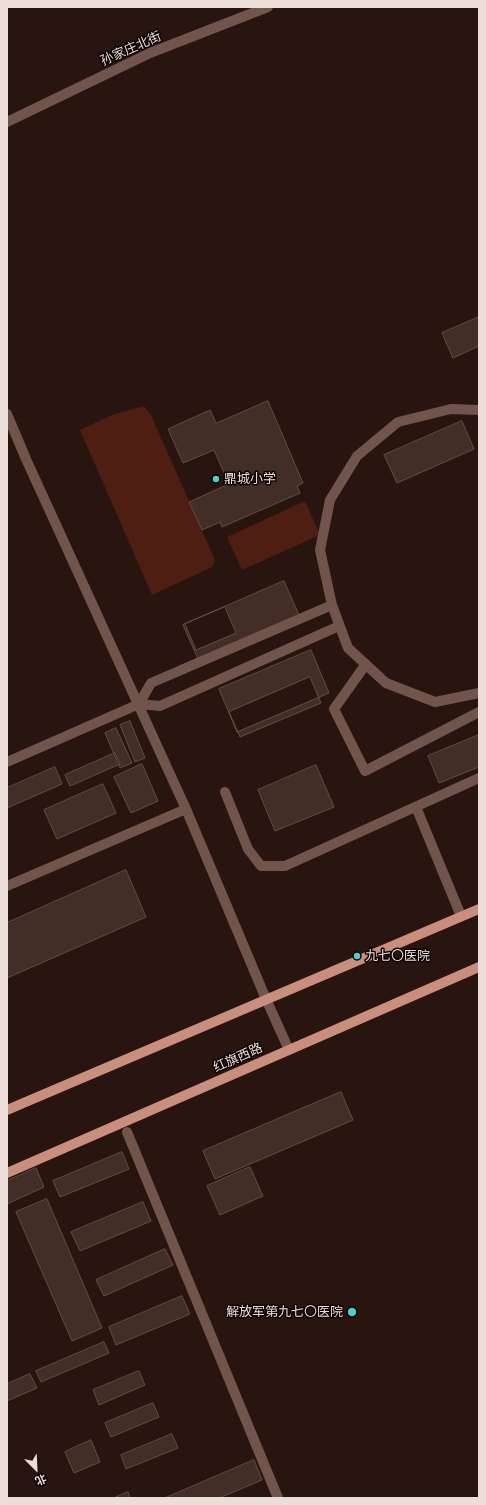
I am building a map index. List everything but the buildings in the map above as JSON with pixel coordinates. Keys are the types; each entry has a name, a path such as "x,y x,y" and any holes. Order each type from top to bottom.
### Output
{"main road":[{"path":"7,1110 479,909"},
{"name":"红旗西路","path":"7,1173 479,967"}],"street":[{"name":"孙家庄北街","path":"7,122 150,53 268,7"},
{"path":"479,410 451,409 398,422 357,456 330,500 320,550 332,605 348,648 386,682 435,702 479,692"},
{"path":"7,414 26,459 186,809 289,1050"},
{"path":"139,704 151,683 332,605"},
{"path":"7,762 139,704 160,706 339,626"},
{"path":"366,664 334,709 365,771 479,712"},
{"path":"225,792 248,849 261,866 285,866 479,778"},
{"path":"416,807 461,916"},
{"path":"7,886 186,809"},
{"path":"127,1132 278,1498"}],"shaded area":[{"path":"144,406 151,415 215,560 212,567 152,595 80,430 112,415"},
{"path":"305,501 320,535 242,570 227,537"}],"place":[{"name":"鼎城小学","path":"216,479"},
{"name":"九七〇医院","path":"357,956"},
{"name":"解放军第九七〇医院","path":"352,1312"}]}
